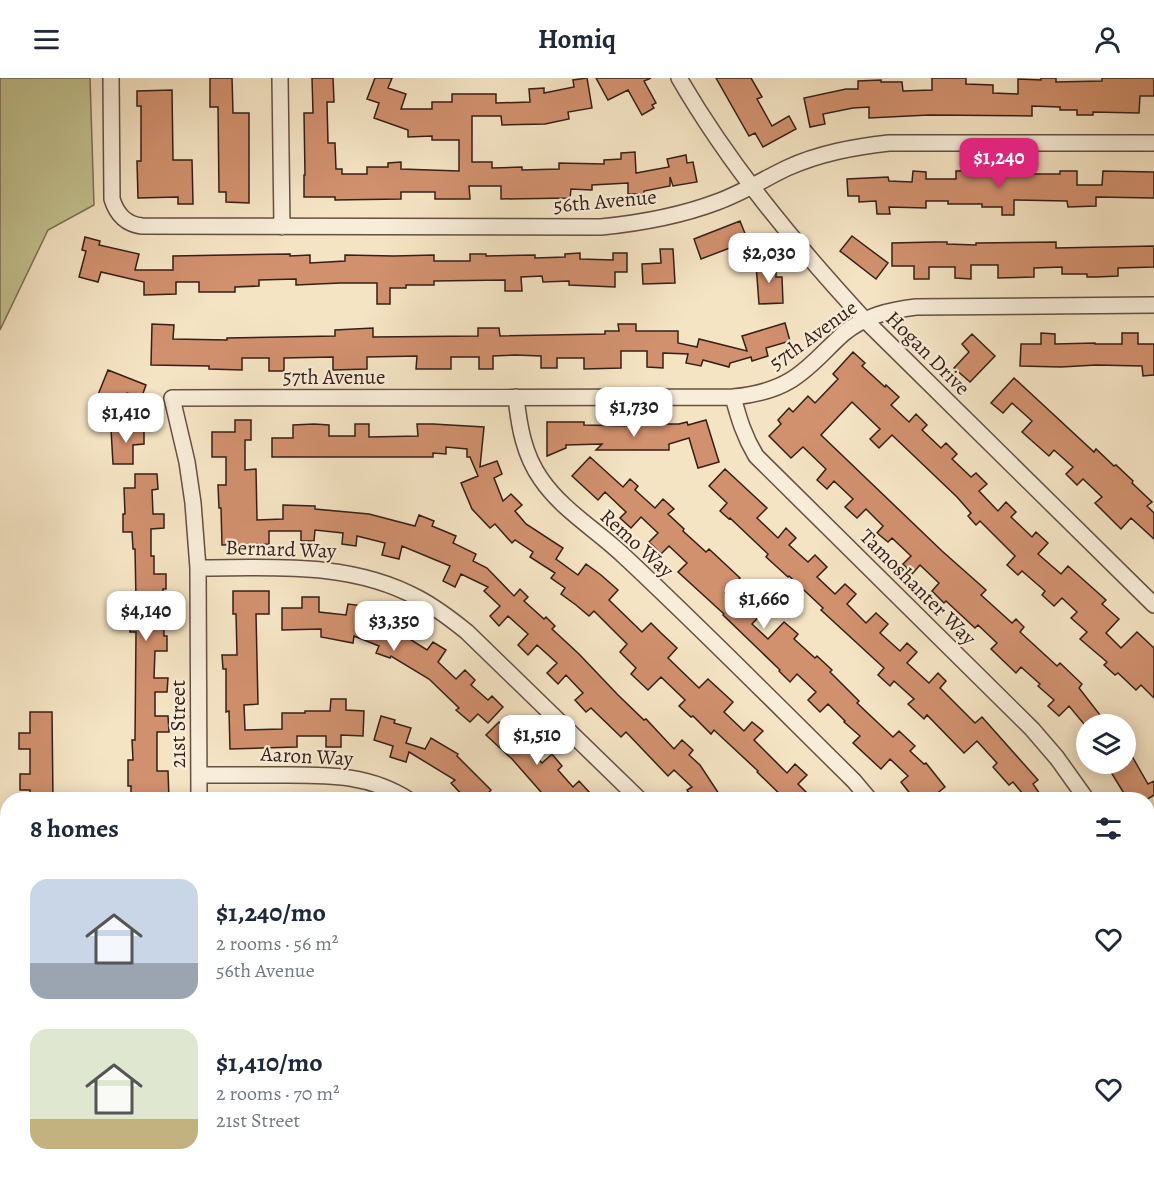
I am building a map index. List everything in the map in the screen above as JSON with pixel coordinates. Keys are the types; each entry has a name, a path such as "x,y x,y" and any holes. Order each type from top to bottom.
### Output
{"street":[{"name":"56th Avenue","path":"111,78 112,200 120,216 128,222 142,226 601,227 640,223 679,214 717,202 788,168 819,156 856,147 889,143 1154,143"},
{"path":"280,78 282,227"},
{"name":"Hogan Drive","path":"679,78 710,128 752,187 813,263 865,320 1154,605"},
{"name":"57th Avenue","path":"172,398 733,397 763,392 791,380 844,333 865,320 900,309 1154,305"},
{"name":"Remo Way","path":"516,397 519,427 529,457 540,478 554,497 624,556 863,792"},
{"name":"Tamoshanter Way","path":"733,397 741,426 756,456 1032,729 1058,758 1082,792"},
{"name":"21st Street","path":"172,398 187,462 198,568 199,792"},
{"name":"Bernard Way","path":"198,568 318,569 344,572 394,586 417,597 443,613 466,632 632,792"},
{"name":"Aaron Way","path":"199,775 334,775 357,778 378,784 394,792"}],"green space":[{"path":"0,78 90,78 94,205 48,230 0,330"}],"building":[{"path":"210,78 232,78 233,113 249,113 249,203 226,202 226,192 219,192 218,107 210,107"},
{"path":"312,78 333,78 334,102 327,102 328,143 335,143 336,169 342,169 342,174 367,174 367,167 388,167 388,163 401,162 401,169 459,171 459,140 432,140 432,136 408,137 408,130 374,118 379,103 367,99 375,78 392,78 388,88 406,94 401,109 432,109 432,102 452,102 452,94 496,94 496,103 530,102 529,89 544,88 544,93 574,87 573,80 587,78 592,108 568,112 569,119 545,124 502,125 501,116 472,116 472,162 492,162 492,168 559,169 559,163 604,164 604,160 621,159 621,153 635,152 636,173 669,167 667,159 686,155 687,163 693,162 697,182 673,186 670,177 670,186 644,191 644,194 628,194 628,183 592,185 592,190 571,189 570,198 501,199 501,186 469,186 470,199 435,199 435,192 401,192 401,199 335,200 335,197 304,197 304,113 313,113"},
{"path":"596,78 651,78 644,81 656,103 652,105 654,108 642,115 628,90 608,100"},
{"path":"716,78 751,78 762,97 757,99 772,126 789,116 796,129 763,147 755,133 749,136"},
{"path":"932,78 966,78 966,84 993,85 993,93 1018,94 1018,79 1056,78 1056,82 1102,81 1102,78 1154,78 1154,96 1140,96 1139,113 1093,112 1093,115 1077,115 1077,110 1032,106 1032,116 929,115 869,118 869,107 823,114 825,124 810,127 804,98 846,89 858,89 858,81 902,82 903,91 932,90"},
{"path":"172,90 173,160 192,160 193,204 178,204 178,197 138,198 137,161 141,161 141,106 137,106 137,91"},
{"path":"992,170 992,174 1060,174 1060,171 1077,171 1077,185 1102,185 1103,171 1154,172 1154,198 1096,197 1096,206 1068,207 1067,201 1014,200 1014,215 1002,215 1002,207 982,207 982,204 948,204 948,201 926,201 926,208 889,207 890,214 877,214 876,201 859,202 859,196 848,196 847,179 888,177 889,181 912,182 913,171 926,172 926,179 956,179 956,171"},
{"path":"740,221 748,241 701,259 694,239"},
{"path":"852,236 888,263 876,279 840,251"},
{"path":"85,237 100,241 99,245 139,254 135,270 173,270 173,256 310,255 310,263 345,261 345,255 434,255 434,261 470,261 470,254 535,255 535,258 565,257 565,254 580,253 580,259 613,260 613,253 627,253 627,272 615,272 615,287 569,285 569,281 543,282 542,276 521,277 522,291 505,291 505,280 434,281 434,285 406,285 406,288 390,288 390,304 377,304 377,283 296,285 296,279 259,280 259,286 235,287 235,292 199,292 199,282 176,282 176,294 144,295 144,282 101,272 98,282 79,277 86,251 82,250"},
{"path":"947,242 947,244 976,245 976,243 1056,242 1056,248 1154,246 1154,267 1118,268 1118,276 1096,277 1087,277 1087,274 1062,274 1062,267 1034,268 1034,277 998,278 998,265 971,265 971,279 955,278 955,267 929,267 929,279 914,279 914,266 892,266 892,243"},
{"path":"660,249 673,249 675,283 643,284 642,264 661,263"},
{"path":"776,263 776,277 782,277 783,303 759,304 756,264"},
{"path":"785,323 790,341 766,348 768,356 752,361 751,357 730,363 729,367 703,360 701,366 686,363 688,354 663,353 663,368 647,367 647,351 621,351 621,368 584,369 584,358 557,358 557,368 541,368 541,356 515,355 493,356 493,369 479,369 479,357 451,357 451,369 416,369 417,356 367,357 367,369 333,370 333,357 284,358 284,371 269,371 269,358 242,358 242,370 209,369 209,366 151,365 152,324 174,325 173,339 227,340 227,338 335,336 335,330 373,328 373,337 478,336 478,328 499,328 500,336 605,334 605,331 619,331 618,324 636,324 636,331 678,331 678,343 697,347 699,339 747,351 742,336"},
{"path":"1041,333 1055,334 1055,344 1122,344 1122,333 1138,333 1138,344 1154,344 1154,375 1143,376 1142,366 1020,366 1021,344 1041,344"},
{"path":"972,334 995,356 970,382 954,368 969,352 962,344"},
{"path":"853,352 865,363 862,366 899,397 891,405 909,422 916,414 927,425 922,430 941,448 946,443 957,454 952,459 971,477 976,473 987,484 979,491 998,511 1006,502 1016,512 1011,517 1032,537 1036,532 1048,543 1038,554 1061,574 1068,566 1106,600 1102,604 1119,619 1106,633 1121,648 1137,632 1154,648 1154,698 1141,685 1136,690 1118,673 1115,675 1104,665 1107,662 1080,639 1087,632 1071,618 1077,612 1062,598 1054,606 1042,595 1045,591 1022,571 1018,575 1007,565 1015,556 980,521 976,525 968,516 971,513 957,497 892,435 879,448 870,439 880,429 852,402 821,435 986,590 981,595 1012,623 1016,619 1024,627 1020,632 1057,666 1060,663 1082,684 1079,688 1099,714 1076,714 1069,706 1059,716 1048,706 1054,700 1038,686 1040,684 1021,667 1016,673 991,649 997,643 978,625 975,628 932,591 939,583 920,565 912,574 903,564 911,556 892,538 888,542 877,533 883,526 866,509 857,518 845,507 853,499 834,481 827,489 817,480 826,469 803,447 791,458 769,436 781,424 778,420 789,408 793,412 808,396 815,403 838,379 833,374"},
{"path":"108,370 146,385 141,399 127,393 116,421 91,412"},
{"path":"1014,378 1094,452 1096,449 1114,466 1116,465 1152,502 1147,506 1154,513 1154,539 1131,518 1121,529 1095,503 1102,497 1083,479 1077,485 1066,474 1073,467 1054,450 1049,456 1022,432 1032,421 1012,403 1003,413 991,403"},
{"path":"235,420 251,420 251,440 245,440 245,470 256,469 257,520 283,519 283,505 315,506 315,509 369,514 415,526 419,515 434,521 432,526 456,536 453,543 476,554 473,561 487,568 514,596 520,589 528,597 524,601 544,619 546,617 555,626 552,629 674,749 682,740 693,750 689,755 700,765 718,792 688,792 687,790 692,787 674,770 668,776 626,732 621,737 591,708 586,712 575,700 583,693 566,675 558,684 547,673 557,663 537,645 528,655 518,645 528,634 508,616 499,626 490,616 500,606 484,591 488,587 461,574 455,587 443,581 450,566 402,546 399,559 382,555 385,543 357,536 356,546 342,544 343,533 315,530 314,541 301,541 301,531 269,531 269,544 222,545 218,485 226,485 226,457 212,457 212,432 235,432"},
{"path":"706,420 719,462 698,468 689,438 669,444 669,450 596,450 602,444 566,445 566,448 547,456 547,422 634,426 634,424 687,422 688,425"},
{"path":"355,424 369,424 369,437 418,436 417,424 484,427 480,467 497,461 502,474 494,478 503,501 511,494 522,505 515,511 526,524 563,548 556,559 578,575 586,564 618,590 609,600 642,632 651,623 677,648 668,658 699,688 708,679 733,702 724,712 744,731 752,722 763,731 754,740 787,773 795,764 807,775 798,784 806,792 778,792 714,730 711,734 679,706 685,700 661,677 648,690 631,674 636,668 620,652 627,644 594,611 589,616 561,594 565,588 551,578 555,573 530,557 533,552 515,540 512,543 495,524 490,528 472,509 461,483 478,476 470,457 467,457 467,449 446,447 446,454 433,453 433,457 272,457 272,438 293,438 293,425 329,425 329,436 355,436"},
{"path":"144,427 144,444 133,445 133,464 113,464 111,429"},
{"path":"590,457 623,487 630,479 638,486 635,490 655,508 663,499 674,509 668,514 684,529 683,531 706,552 709,549 740,578 725,593 741,608 756,593 769,606 752,624 768,639 784,622 798,634 794,639 832,670 830,672 859,701 857,703 893,737 899,731 915,746 910,751 924,764 926,763 945,787 939,792 909,792 901,782 908,776 890,759 881,769 853,743 860,736 828,704 820,712 808,700 816,692 797,674 790,682 724,614 678,572 687,563 669,546 661,554 649,542 658,533 641,517 631,528 620,518 626,512 605,492 598,500 572,476"},
{"path":"725,469 767,508 757,518 778,538 786,528 796,538 789,545 808,562 815,555 827,567 817,577 835,594 845,584 856,594 847,604 866,623 876,613 888,624 880,633 900,651 907,643 917,652 907,663 929,683 938,673 946,681 940,688 975,723 982,717 1038,780 1033,784 1038,792 1021,792 1013,782 1009,785 993,767 997,763 977,741 964,753 927,715 924,719 908,704 914,699 894,681 890,686 878,675 884,668 821,610 823,608 789,576 766,557 768,554 720,511 727,503 709,486"},
{"path":"135,474 157,474 158,489 152,490 153,514 164,514 164,528 151,529 151,556 154,556 154,574 166,574 166,589 163,589 164,636 167,636 167,651 155,651 154,678 168,678 167,692 155,692 155,716 168,716 169,732 157,732 157,771 168,771 169,792 131,792 131,786 128,786 128,760 133,760 132,740 135,740 136,632 130,632 130,615 124,615 124,600 136,600 135,549 133,549 132,532 123,532 123,514 125,514 124,488 135,488"},
{"path":"233,591 269,591 269,614 256,614 258,704 244,705 245,730 282,729 282,713 330,711 331,699 346,699 346,710 364,711 363,736 341,735 341,747 326,747 326,736 297,736 297,747 230,749 229,711 226,712 226,669 223,669 222,655 237,655"},
{"path":"302,597 319,597 319,612 346,615 348,604 363,606 362,619 387,629 392,618 405,623 400,633 427,650 433,642 446,650 438,662 456,679 465,670 475,680 471,685 488,700 492,696 503,707 488,723 478,714 470,722 456,710 459,708 429,679 391,656 390,658 376,653 379,646 354,636 353,643 321,637 321,629 282,630 282,608 302,608"},
{"path":"30,712 52,712 53,792 20,790 20,774 30,774 30,749 19,749 19,733 30,733"},
{"path":"381,716 395,720 394,723 411,728 406,743 425,749 431,738 458,754 457,756 491,790 489,792 459,792 451,783 455,780 409,752 406,762 390,757 393,746 374,740"},
{"path":"499,722 514,736 523,726 534,736 525,745 542,763 552,754 562,766 558,770 573,787 579,781 589,792 541,792 512,759 486,735"},
{"path":"1136,763 1148,784 1154,781 1154,792 1123,792 1112,774 1136,774"}]}
